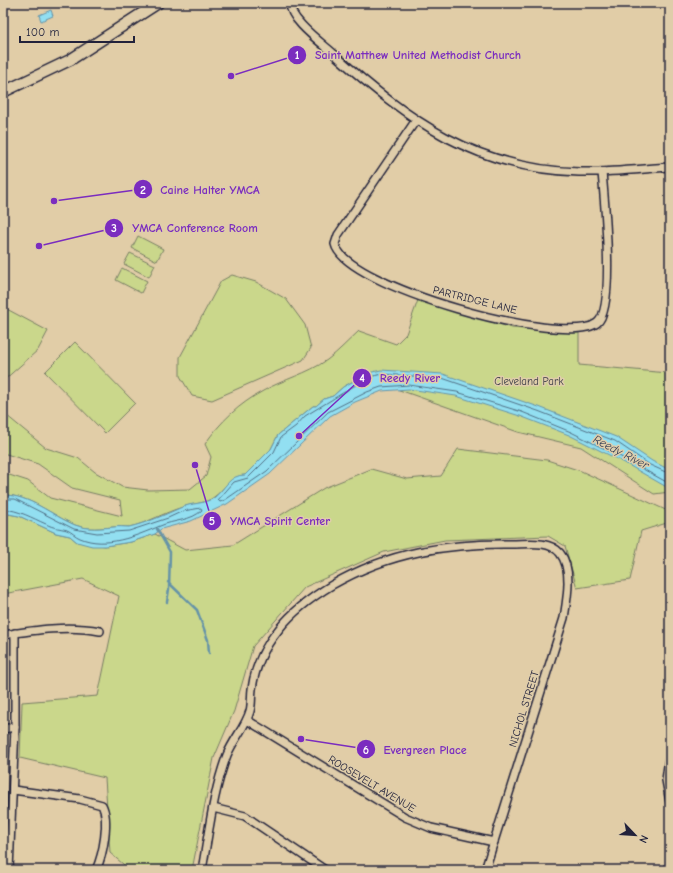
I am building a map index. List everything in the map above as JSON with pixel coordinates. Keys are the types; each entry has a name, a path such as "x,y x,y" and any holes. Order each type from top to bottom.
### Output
{"street":[{"path":"3,92 70,60 158,3"},
{"path":"290,3 292,13 305,28 345,64 416,120 457,144 509,163 546,170 602,172 670,166"},
{"name":"PARTRIDGE LANE","path":"416,120 338,235 335,244 340,254 356,267 418,297 453,308 543,326 586,328 598,322 605,309 607,263 602,172"},
{"name":"NICHOL STREET","path":"247,720 251,709 252,689 257,666 265,649 278,629 295,611 311,598 338,582 393,557 438,548 488,543 547,544 565,560 567,575 564,618 485,870"},
{"path":"3,635 83,628 100,631"},
{"path":"9,870 14,790 15,633"},
{"path":"202,870 217,784 232,741 247,720"},
{"name":"ROOSEVELT AVENUE","path":"247,720 405,817 430,828 494,842"},
{"path":"3,729 15,727"},
{"path":"670,751 666,780 670,802"},
{"path":"14,790 80,799 102,806 105,816 104,847 96,870"},
{"path":"3,809 12,808"},
{"path":"212,808 245,816 325,870"}],"green space":[{"path":"138,236 163,249 157,261 132,248"},
{"path":"130,253 155,265 149,277 124,264"},
{"path":"122,268 147,281 141,293 116,280"},
{"path":"232,275 256,282 286,299 305,325 311,348 303,360 212,400 192,396 180,376 180,357 221,281"},
{"name":"Cleveland Park","path":"418,300 512,328 579,333 579,365 668,373 670,367 670,492 654,494 581,447 518,432 388,386 368,373 343,387 333,396 324,399 316,406 313,406 278,435 271,449 245,475 236,477 211,499 176,509 136,525 129,527 80,527 22,498 3,495 3,473 28,481 50,498 122,516 120,500 72,488 38,464 3,453 3,414 46,448 78,458 95,472 122,487 148,490 190,489 206,476 211,457 205,444 217,428 238,408 254,396 327,360 359,331 396,344 406,334"},
{"path":"3,307 48,331 38,350 3,381"},
{"path":"75,342 135,403 105,433 45,372"},
{"path":"458,449 547,460 581,471 670,512 670,522 641,531 630,580 577,588 565,546 548,536 445,540 384,552 305,587 253,646 234,711 214,758 192,870 130,870 110,853 105,778 20,758 22,702 98,696 119,596 83,579 3,594 3,513 19,516 56,533 70,536 77,542 105,546 131,542 155,534 185,550 233,545 324,488 371,469 407,479 441,476"}],"water":[{"path":"51,10 53,16 41,21 39,15"},
{"path":"381,370 443,374 539,407 616,437 652,461 670,470 670,489 623,462 569,435 520,416 456,396 409,389 382,391 355,402 330,416 270,474 227,504 191,521 161,529 155,534 131,542 105,546 92,546 77,542 70,536 56,533 19,516 3,513 3,495 13,496 22,498 40,506 80,527 129,527 149,521 184,506 211,500 235,477 245,475 271,449 278,435 313,406 316,406 324,399 333,396 343,387 368,373"}],"waterway":[{"path":"157,529 170,552 169,589 167,602"},
{"path":"168,582 197,610 208,640 209,653"}],"place":[{"name":"Saint Matthew United Methodist Church","path":"231,76"},
{"name":"Caine Halter YMCA","path":"54,201"},
{"name":"YMCA Conference Room","path":"39,246"},
{"name":"Reedy River","path":"299,436"},
{"name":"YMCA Spirit Center","path":"195,465"},
{"name":"Evergreen Place","path":"301,739"}]}
